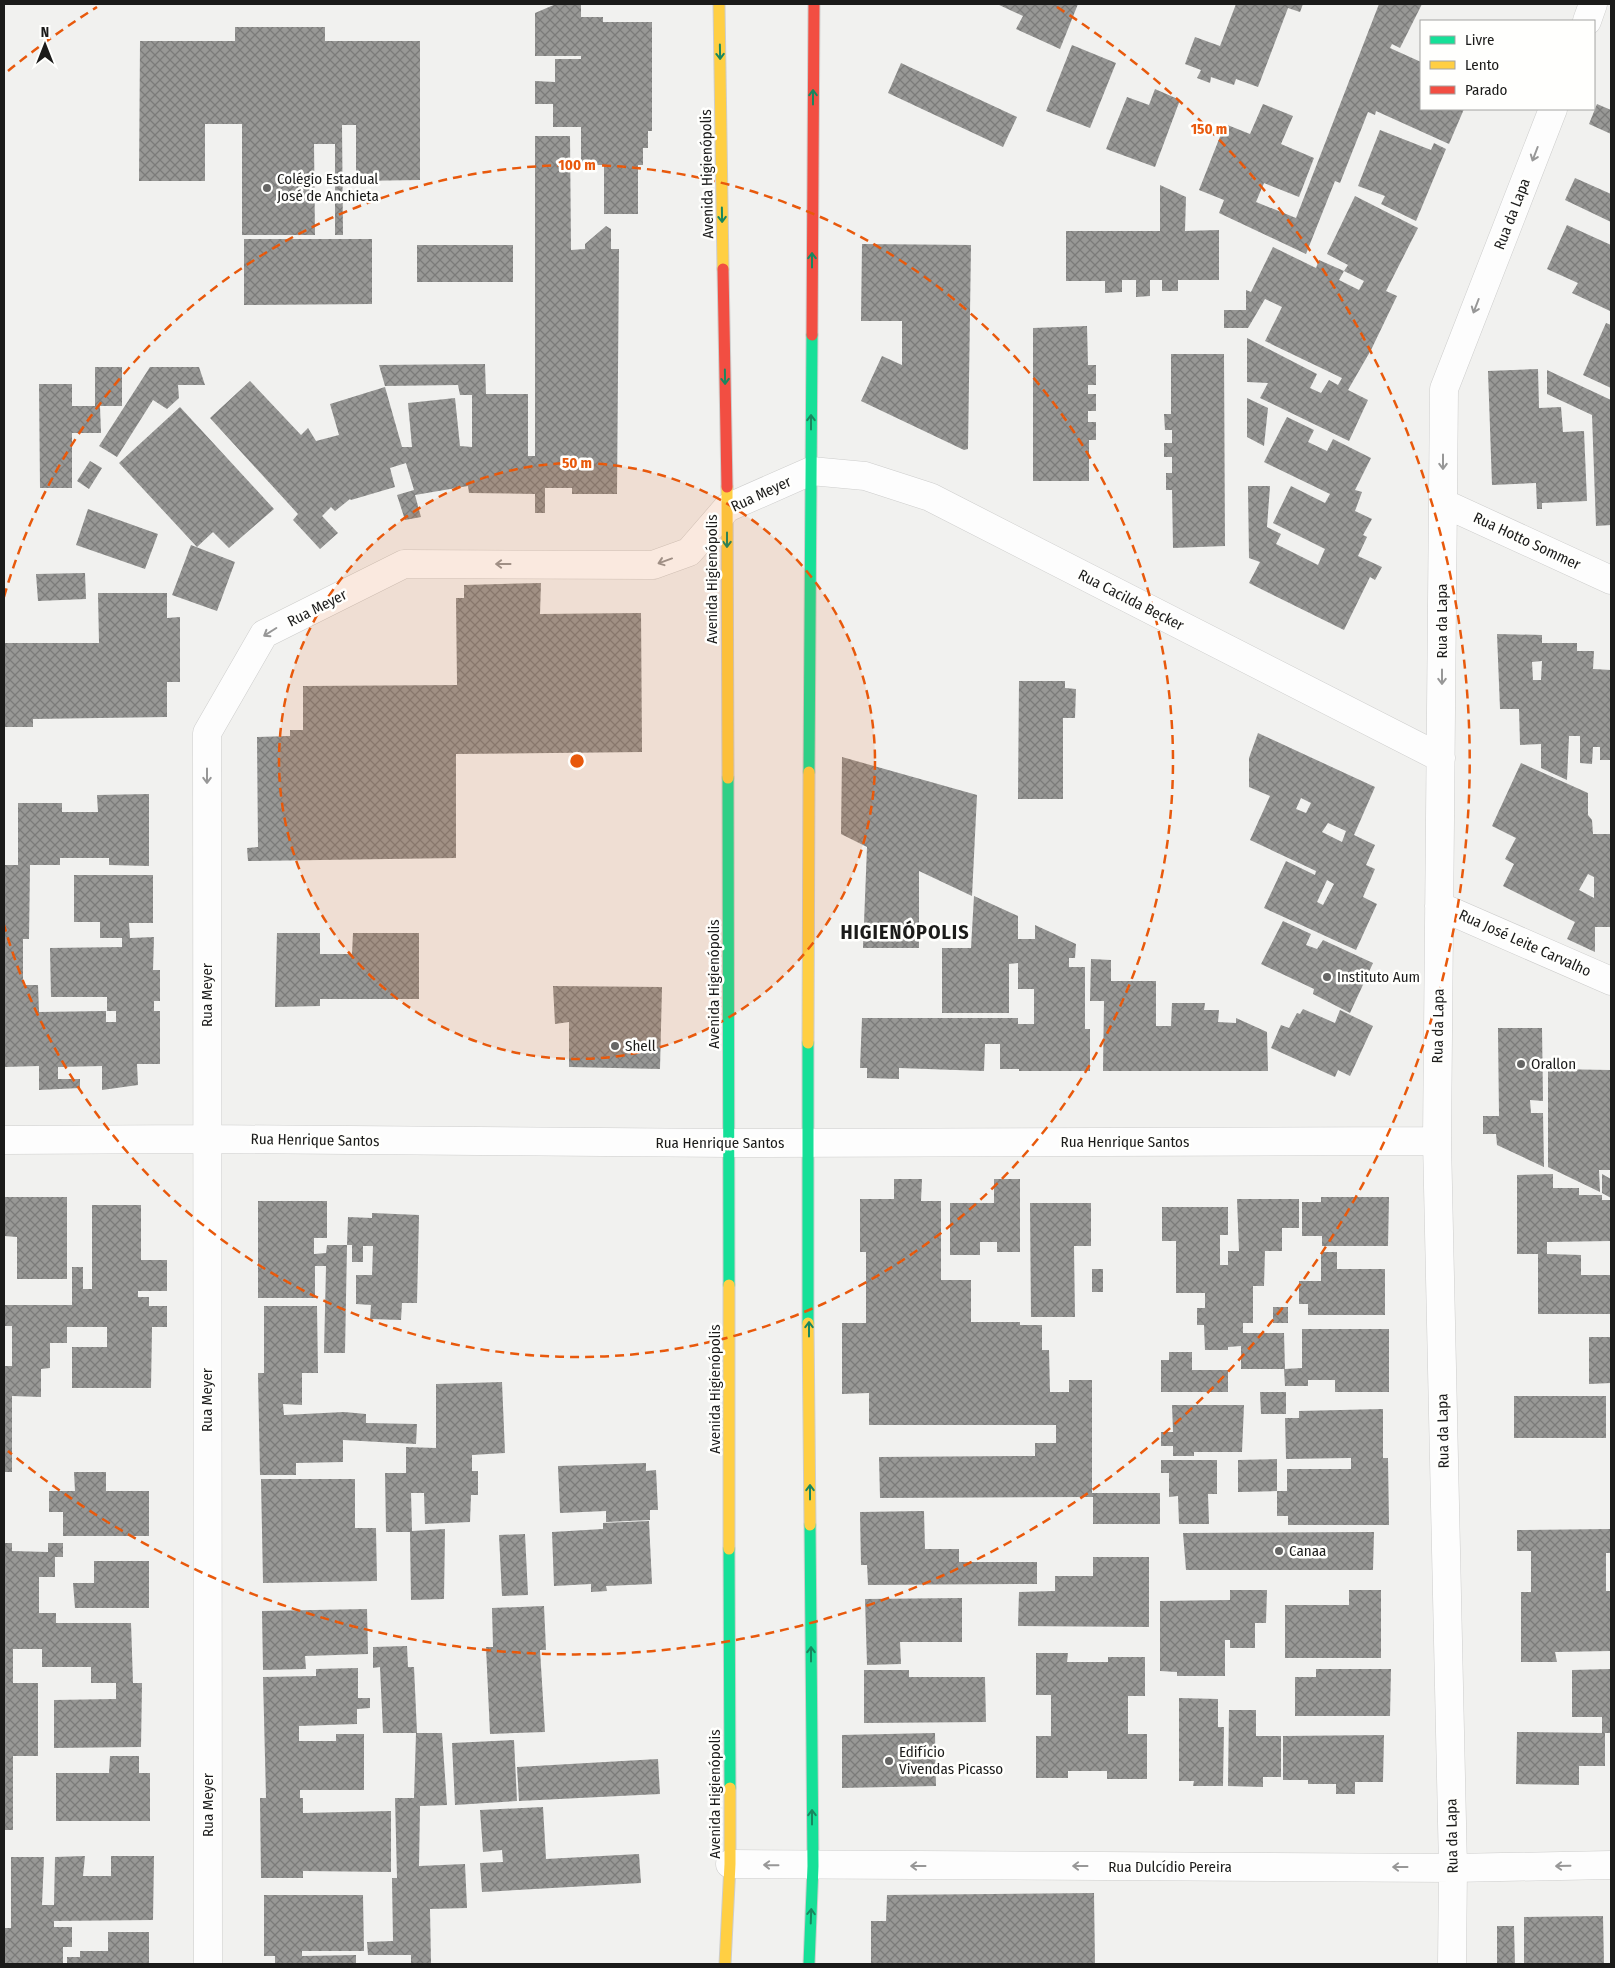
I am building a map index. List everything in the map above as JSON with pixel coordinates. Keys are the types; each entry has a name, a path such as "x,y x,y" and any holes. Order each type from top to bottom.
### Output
{"main road":[{"name":"Avenida Higienópolis","path":"719,4 727,508 730,1143 730,1864 725,1964"},
{"path":"810,1964 813,1866 807,1143 814,4"}],"street":[{"path":"1586,20 1593,4"},
{"name":"Rua da Lapa","path":"1452,1964 1454,1868 1437,1141 1444,389 1552,110"},
{"name":"Rua Meyer","path":"208,1964 207,733 264,634 404,564 653,565 689,552 727,508 811,471"},
{"name":"Rua Cacilda Becker","path":"811,471 865,476 930,498 1441,758"},
{"name":"Rua Hotto Sommer","path":"1443,503 1611,580"},
{"name":"Rua José Leite Carvalho","path":"1439,906 1611,981"},
{"name":"Rua Henrique Santos","path":"4,1140 206,1139 730,1143 1437,1141"},
{"name":"Rua Dulcídio Pereira","path":"730,1864 813,1866 1454,1868 1611,1865"}],"building":[{"path":"556,4 581,4 581,17 603,17 603,22 652,22 652,131 648,131 648,148 643,148 643,165 638,165 638,214 604,214 604,165 581,165 581,127 553,127 553,104 535,104 535,81 555,82 555,59 581,59 581,56 535,56 535,13"},
{"path":"997,4 1078,4 1060,49 1016,29 1023,16"},
{"path":"1236,4 1303,4 1300,12 1288,8 1258,87 1236,79 1234,85 1211,77 1210,83 1197,78 1201,70 1185,64 1195,37 1220,46"},
{"path":"1379,4 1422,4 1400,48 1392,44 1390,48 1420,62 1420,110 1464,110 1449,144 1376,111 1375,115 1368,112 1340,183 1335,181 1306,254 1219,213 1224,200 1199,190 1225,124 1250,134 1263,104 1293,116 1281,144 1314,158 1299,197 1264,183 1256,202 1296,218"},
{"path":"235,27 325,27 325,41 420,41 420,180 356,181 356,125 342,125 343,235 335,235 335,144 314,144 315,235 242,235 242,124 205,124 205,181 139,181 140,41 235,41"},
{"path":"1072,45 1116,63 1090,128 1046,111"},
{"path":"901,63 1017,117 1003,147 888,93"},
{"path":"1155,89 1180,100 1155,167 1106,149 1127,97 1149,105"},
{"path":"1597,104 1611,110 1611,134 1589,124"},
{"path":"1380,130 1431,150 1434,143 1446,149 1416,221 1381,204 1385,196 1358,186"},
{"path":"535,136 570,136 571,250 585,249 585,244 606,226 611,229 611,249 619,249 617,494 572,494 572,488 545,488 545,513 535,513 535,494 469,493 468,486 415,495 421,517 405,520 397,495 414,490 406,463 390,468 395,487 350,499 335,511 331,507 322,516 338,533 320,549 293,520 298,514 210,418 250,381 301,435 308,428 316,441 339,435 330,404 385,387 402,447 412,447 408,403 455,398 460,446 472,447 472,395 460,395 458,385 385,386 379,365 485,364 486,394 528,394 528,456 535,456"},
{"path":"1575,178 1611,194 1611,222 1565,200"},
{"path":"1160,185 1186,197 1185,231 1219,230 1219,280 1178,280 1178,291 1162,291 1162,280 1150,280 1150,296 1136,297 1136,280 1122,280 1122,292 1105,293 1105,281 1066,281 1066,231 1160,231"},
{"path":"1355,196 1418,228 1386,291 1397,296 1371,350 1348,390 1368,400 1349,441 1260,398 1268,383 1247,382 1247,338 1317,374 1310,388 1321,393 1329,380 1338,385 1342,378 1265,341 1282,307 1265,299 1248,328 1224,328 1224,310 1246,310 1246,290 1251,292 1273,247 1316,268 1319,260 1344,271 1348,265 1327,254","holes":["1344,271 1364,281 1359,290 1339,280"]},
{"path":"1567,225 1611,245 1610,311 1572,293 1578,283 1547,269"},
{"path":"244,239 372,239 372,304 244,305"},
{"path":"862,244 971,245 968,449 964,450 861,401 882,356 902,365 902,321 861,321"},
{"path":"417,245 513,245 513,282 417,282"},
{"path":"1606,323 1611,325 1611,388 1583,375"},
{"path":"1087,326 1088,365 1096,365 1096,385 1088,385 1088,394 1096,394 1096,411 1088,411 1088,422 1096,422 1096,440 1089,440 1089,481 1033,481 1033,328"},
{"path":"1171,354 1224,354 1225,546 1173,548 1172,490 1166,490 1166,473 1172,473 1172,457 1164,457 1164,443 1172,443 1172,430 1165,430 1164,414 1171,414"},
{"path":"95,367 122,367 122,406 100,406 101,433 72,433 72,488 40,488 39,384 72,384 72,406 95,406"},
{"path":"150,367 199,367 205,385 178,385 179,398 167,409 153,400 117,457 99,446"},
{"path":"1538,369 1539,408 1561,407 1563,432 1584,431 1587,501 1542,503 1542,509 1537,509 1536,483 1492,485 1488,371"},
{"path":"1547,370 1611,400 1611,525 1596,526 1592,415 1547,394"},
{"path":"1247,398 1268,408 1264,446 1247,437"},
{"path":"180,407 274,509 229,548 213,532 197,547 119,463"},
{"path":"1287,417 1314,430 1308,442 1327,451 1333,439 1371,458 1355,490 1362,492 1355,511 1372,519 1363,535 1367,537 1358,556 1382,567 1375,580 1370,577 1344,630 1249,583 1260,562 1249,558 1248,486 1270,486 1267,527 1281,534 1276,544 1318,565 1325,549 1273,523 1291,486 1325,503 1330,494 1264,462"},
{"path":"90,461 102,468 89,489 77,481"},
{"path":"88,509 158,534 145,569 76,545"},
{"path":"191,545 235,562 217,611 172,595"},
{"path":"85,573 86,599 38,601 36,574"},
{"path":"541,583 540,614 641,613 642,752 456,754 456,858 248,861 247,848 258,847 257,737 290,736 290,730 303,730 303,686 457,685 456,598 464,598 464,585"},
{"path":"98,593 167,593 167,618 180,617 180,682 167,682 167,717 33,719 33,727 4,727 4,643 99,643"},
{"path":"1497,634 1542,635 1542,643 1577,643 1577,651 1594,651 1593,669 1611,670 1611,760 1600,760 1600,747 1593,747 1592,764 1580,763 1580,736 1569,736 1567,780 1541,768 1541,744 1520,745 1519,709 1500,709","holes":["1542,661 1541,680 1533,680 1532,662"]},
{"path":"1019,681 1065,681 1065,688 1076,689 1075,718 1063,718 1063,799 1018,799"},
{"path":"1258,733 1375,787 1354,835 1375,845 1366,865 1375,869 1363,897 1377,904 1356,950 1264,908 1286,861 1315,875 1316,871 1250,840 1270,796 1249,787 1249,758","holes":["1301,798 1311,803 1306,813 1296,809","1328,823 1346,831 1342,842 1322,832","1327,880 1334,884 1323,905 1317,902"]},
{"path":"842,757 977,795 972,896 919,871 919,948 863,948 867,847 841,834"},
{"path":"1521,763 1588,793 1588,815 1592,820 1593,834 1611,834 1611,927 1595,927 1595,952 1567,939 1575,922 1503,886 1514,864 1505,859 1516,838 1492,826","holes":["1588,874 1594,877 1594,898 1579,890"]},
{"path":"149,794 149,866 109,865 109,858 60,858 60,865 30,865 29,939 23,939 23,985 38,985 39,1012 106,1011 106,1022 116,1022 116,1011 107,1011 107,997 51,997 50,948 122,947 122,938 100,938 100,922 74,922 74,875 153,875 153,923 129,923 130,938 154,937 153,970 160,970 160,1001 154,1001 154,1011 160,1011 160,1064 137,1064 138,1085 102,1090 102,1066 58,1067 58,1079 80,1079 80,1088 39,1090 39,1066 4,1067 4,865 18,865 18,803 62,803 62,812 98,812 97,795"},
{"path":"974,896 1018,916 1018,939 1035,939 1035,925 1076,944 1075,958 1069,958 1069,967 1085,967 1085,1029 1090,1029 1090,1071 1019,1071 1019,1069 1000,1069 1000,1044 985,1044 984,1071 899,1068 899,1079 867,1078 867,1068 860,1068 862,1018 1018,1018 1018,1024 1034,1024 1034,989 1018,989 1018,963 1009,964 1009,1013 942,1013 942,948 971,948"},
{"name":"Instituto Aum","path":"1283,921 1311,934 1306,945 1317,949 1323,940 1373,963 1350,1013 1313,994 1314,989 1261,964"},
{"path":"277,933 320,933 320,954 352,954 353,933 419,933 419,999 320,999 320,1006 275,1007"},
{"path":"1091,959 1111,960 1111,981 1156,981 1156,1026 1171,1026 1172,1003 1205,1003 1204,1010 1219,1010 1218,1022 1236,1023 1236,1018 1267,1032 1268,1071 1103,1071 1104,1001 1090,1001"},
{"name":"Shell","path":"553,986 662,987 660,1069 569,1067 569,1022 555,1024"},
{"path":"1303,1009 1335,1023 1340,1010 1373,1026 1350,1076 1338,1070 1335,1077 1271,1048 1281,1025 1289,1028 1297,1013 1300,1014"},
{"name":"Orallon","path":"1498,1028 1542,1028 1543,1101 1530,1100 1531,1113 1543,1113 1544,1167 1497,1145 1496,1134 1483,1134 1483,1116 1499,1116"},
{"path":"1548,1069 1611,1070 1611,1170 1599,1170 1600,1192 1548,1167"},
{"path":"1553,1174 1553,1188 1579,1188 1579,1195 1602,1195 1602,1200 1611,1200 1611,1241 1547,1242 1547,1254 1581,1255 1581,1275 1611,1275 1611,1314 1538,1314 1538,1254 1517,1254 1517,1175"},
{"path":"1602,1174 1611,1179 1611,1198 1602,1193"},
{"path":"894,1179 922,1179 921,1201 941,1201 941,1280 971,1280 971,1322 1020,1322 1020,1325 1042,1325 1042,1350 1049,1350 1050,1392 1069,1392 1069,1380 1092,1380 1092,1493 1160,1493 1160,1524 1093,1524 1093,1497 880,1498 879,1457 1035,1456 1035,1443 1056,1443 1056,1425 869,1425 869,1393 842,1394 842,1323 866,1323 866,1252 860,1252 860,1199 894,1199"},
{"path":"994,1179 1020,1179 1020,1252 997,1252 997,1242 980,1242 980,1255 950,1255 950,1203 994,1203"},
{"path":"4,1197 67,1197 67,1279 17,1279 17,1237 4,1236"},
{"path":"1321,1197 1389,1197 1388,1246 1322,1246 1322,1236 1302,1236 1302,1202 1321,1202"},
{"path":"1237,1199 1299,1199 1299,1228 1282,1228 1282,1251 1265,1251 1264,1286 1253,1286 1253,1323 1243,1323 1243,1333 1284,1333 1285,1369 1302,1368 1302,1329 1389,1329 1389,1392 1335,1392 1335,1380 1308,1380 1308,1386 1285,1386 1284,1369 1241,1369 1241,1346 1228,1347 1228,1350 1205,1350 1204,1325 1197,1325 1197,1308 1205,1308 1205,1293 1176,1293 1176,1241 1162,1241 1162,1207 1228,1207 1228,1235 1220,1235 1220,1265 1228,1265 1228,1251 1239,1251"},
{"path":"258,1201 327,1201 327,1238 314,1238 314,1254 326,1253 327,1245 347,1245 345,1353 324,1353 326,1266 315,1266 315,1298 258,1298"},
{"path":"1030,1203 1091,1203 1091,1246 1074,1246 1075,1317 1031,1317"},
{"path":"92,1205 141,1205 141,1260 167,1260 167,1291 138,1291 138,1297 149,1297 149,1306 167,1306 167,1327 152,1327 151,1388 72,1388 72,1347 107,1347 107,1327 67,1327 67,1343 50,1343 50,1368 41,1369 41,1397 12,1396 12,1472 4,1472 4,1366 12,1366 12,1326 4,1326 4,1305 72,1305 72,1267 83,1267 83,1289 92,1289"},
{"path":"372,1213 419,1215 417,1303 402,1303 401,1320 370,1319 371,1305 356,1304 356,1275 372,1275 373,1246 363,1246 363,1262 352,1262 352,1245 347,1245 348,1217 372,1218"},
{"path":"1321,1252 1337,1252 1337,1269 1385,1269 1385,1315 1308,1315 1308,1304 1299,1304 1299,1281 1321,1281"},
{"path":"1092,1269 1103,1269 1103,1292 1092,1292"},
{"path":"264,1306 317,1306 318,1373 302,1373 302,1405 283,1404 284,1415 344,1412 366,1414 366,1423 417,1424 416,1444 343,1440 343,1462 296,1463 296,1475 260,1475 258,1373 264,1373"},
{"path":"1273,1307 1288,1307 1288,1323 1273,1323"},
{"path":"1589,1337 1611,1337 1611,1383 1589,1384"},
{"path":"1169,1352 1192,1352 1192,1370 1228,1370 1228,1392 1161,1392 1161,1360 1169,1360"},
{"path":"502,1382 505,1453 472,1455 472,1471 478,1471 478,1495 471,1495 470,1522 425,1524 424,1493 411,1493 412,1531 445,1529 444,1599 411,1600 410,1532 386,1532 385,1473 406,1473 406,1447 436,1448 436,1384"},
{"path":"1260,1392 1286,1392 1286,1414 1261,1414"},
{"path":"1514,1396 1606,1396 1606,1438 1514,1438"},
{"path":"1172,1405 1244,1405 1242,1452 1194,1452 1194,1456 1173,1456 1173,1446 1161,1446 1161,1432 1173,1432"},
{"path":"1383,1409 1383,1458 1388,1458 1389,1525 1288,1525 1288,1516 1277,1516 1277,1491 1287,1491 1287,1469 1351,1469 1351,1458 1286,1459 1285,1418 1299,1418 1299,1411"},
{"path":"1277,1459 1277,1491 1238,1492 1238,1460"},
{"path":"1161,1460 1217,1460 1217,1494 1208,1494 1209,1524 1179,1524 1178,1496 1169,1497 1169,1473 1161,1473"},
{"path":"646,1463 646,1471 656,1470 658,1510 650,1510 650,1520 606,1522 606,1511 560,1513 558,1466"},
{"path":"74,1472 106,1472 106,1491 149,1491 149,1536 63,1536 63,1512 49,1512 49,1491 75,1491"},
{"path":"261,1479 355,1479 355,1528 376,1528 377,1581 263,1583"},
{"path":"924,1511 925,1549 959,1549 959,1562 1037,1562 1037,1584 868,1585 867,1565 861,1565 860,1512"},
{"path":"649,1521 652,1584 606,1586 607,1591 591,1592 591,1584 554,1586 552,1532 603,1529 603,1523"},
{"path":"1611,1529 1611,1553 1606,1553 1606,1591 1611,1591 1611,1651 1555,1652 1557,1662 1521,1662 1521,1592 1531,1592 1531,1551 1517,1551 1517,1530"},
{"name":"Canaa","path":"1374,1532 1373,1570 1186,1570 1183,1533"},
{"path":"525,1534 528,1595 502,1596 499,1535"},
{"path":"4,1543 12,1543 12,1551 48,1552 48,1543 63,1543 63,1557 55,1557 55,1577 39,1577 39,1613 56,1613 56,1623 131,1623 133,1683 142,1683 141,1747 54,1748 54,1700 116,1699 116,1683 91,1683 91,1667 42,1667 42,1649 13,1649 13,1683 38,1683 38,1756 13,1756 13,1830 4,1830"},
{"path":"1093,1557 1149,1557 1149,1627 1018,1626 1019,1592 1055,1591 1055,1576 1093,1576"},
{"path":"94,1561 149,1561 149,1608 75,1608 73,1583 94,1583"},
{"path":"1230,1590 1267,1590 1266,1623 1255,1623 1255,1648 1230,1648 1230,1640 1225,1640 1225,1676 1177,1676 1177,1672 1160,1671 1160,1601 1230,1600"},
{"path":"1349,1590 1381,1590 1381,1658 1285,1658 1285,1605 1349,1605"},
{"path":"962,1598 962,1642 900,1642 901,1664 867,1665 865,1599"},
{"path":"544,1606 546,1650 540,1650 545,1732 490,1734 486,1647 493,1647 492,1608"},
{"path":"367,1609 368,1654 305,1656 306,1669 263,1670 262,1611"},
{"path":"407,1646 408,1667 414,1667 417,1733 442,1733 447,1805 420,1806 419,1866 465,1864 467,1908 430,1909 431,1964 411,1964 411,1955 368,1955 367,1942 393,1941 392,1878 397,1878 395,1798 414,1798 416,1733 383,1733 380,1667 373,1668 373,1647"},
{"path":"1036,1653 1068,1653 1067,1662 1108,1662 1108,1657 1145,1657 1145,1696 1128,1696 1128,1734 1147,1734 1147,1779 1107,1779 1107,1771 1068,1771 1068,1778 1036,1778 1036,1736 1051,1736 1051,1695 1036,1695"},
{"path":"358,1668 358,1698 370,1698 370,1708 357,1709 357,1724 299,1726 299,1741 336,1741 336,1734 364,1734 364,1790 300,1790 300,1798 303,1798 303,1813 391,1811 391,1872 303,1871 303,1878 261,1878 260,1798 266,1798 263,1677 316,1676 316,1669"},
{"path":"1316,1669 1391,1669 1390,1716 1295,1716 1295,1677 1316,1677"},
{"path":"1611,1669 1611,1733 1605,1733 1605,1766 1579,1766 1579,1785 1516,1784 1517,1732 1602,1733 1602,1717 1572,1717 1572,1670"},
{"path":"864,1670 909,1670 909,1677 985,1677 986,1722 864,1723"},
{"path":"1179,1698 1218,1699 1218,1727 1224,1727 1223,1786 1193,1786 1194,1781 1179,1781"},
{"path":"1229,1710 1256,1710 1256,1736 1281,1736 1281,1777 1263,1777 1263,1787 1228,1786"},
{"name":"Edifício Vivendas Picasso","path":"935,1733 936,1786 842,1788 842,1735"},
{"path":"1384,1735 1383,1782 1355,1782 1355,1794 1336,1794 1336,1784 1308,1784 1308,1780 1283,1780 1283,1736"},
{"path":"514,1740 517,1801 455,1805 452,1743"},
{"path":"110,1756 139,1756 139,1773 150,1773 150,1821 56,1821 56,1773 109,1773"},
{"path":"658,1759 660,1794 519,1801 517,1767"},
{"path":"543,1807 546,1859 639,1854 641,1883 482,1892 480,1863 503,1862 502,1850 483,1852 480,1810"},
{"path":"85,1856 83,1876 111,1876 111,1856 154,1856 153,1920 54,1921 54,1927 72,1927 72,1947 63,1947 63,1964 4,1964 4,1928 11,1928 11,1857 44,1857 42,1905 54,1905 55,1857"},
{"path":"1094,1893 1095,1964 871,1964 871,1921 886,1921 887,1895"},
{"path":"264,1895 363,1895 364,1951 302,1951 302,1956 356,1955 356,1964 275,1964 275,1956 264,1956"},
{"path":"1603,1916 1604,1964 1524,1964 1524,1917"},
{"path":"1497,1926 1514,1926 1515,1964 1497,1964"},
{"path":"108,1932 149,1932 149,1964 67,1964 67,1957 80,1957 80,1951 108,1951"}],"traffic: fast":[{"path":"809,772 812,335"},
{"path":"728,778 729,1285"},
{"path":"808,1043 808,1323"},
{"path":"809,1964 813,1866 810,1525"},
{"path":"729,1549 730,1788"}],"traffic: slow":[{"path":"719,4 723,269"},
{"path":"727,487 728,778"},
{"path":"808,1043 809,772"},
{"path":"729,1285 729,1549"},
{"path":"808,1323 810,1525"},
{"path":"725,1964 730,1864 730,1788"}],"traffic: jam":[{"path":"812,335 814,4"},
{"path":"723,269 727,487"}],"place":[{"name":"Colégio Estadual José de Anchieta","path":"267,188"},
{"name":"Instituto Aum","path":"1327,977"},
{"name":"Shell","path":"615,1046"},
{"name":"Orallon","path":"1521,1064"},
{"name":"Canaa","path":"1279,1551"},
{"name":"Edifício Vivendas Picasso","path":"889,1761"}],"district":[{"name":"HIGIENÓPOLIS","path":"905,932"}]}
